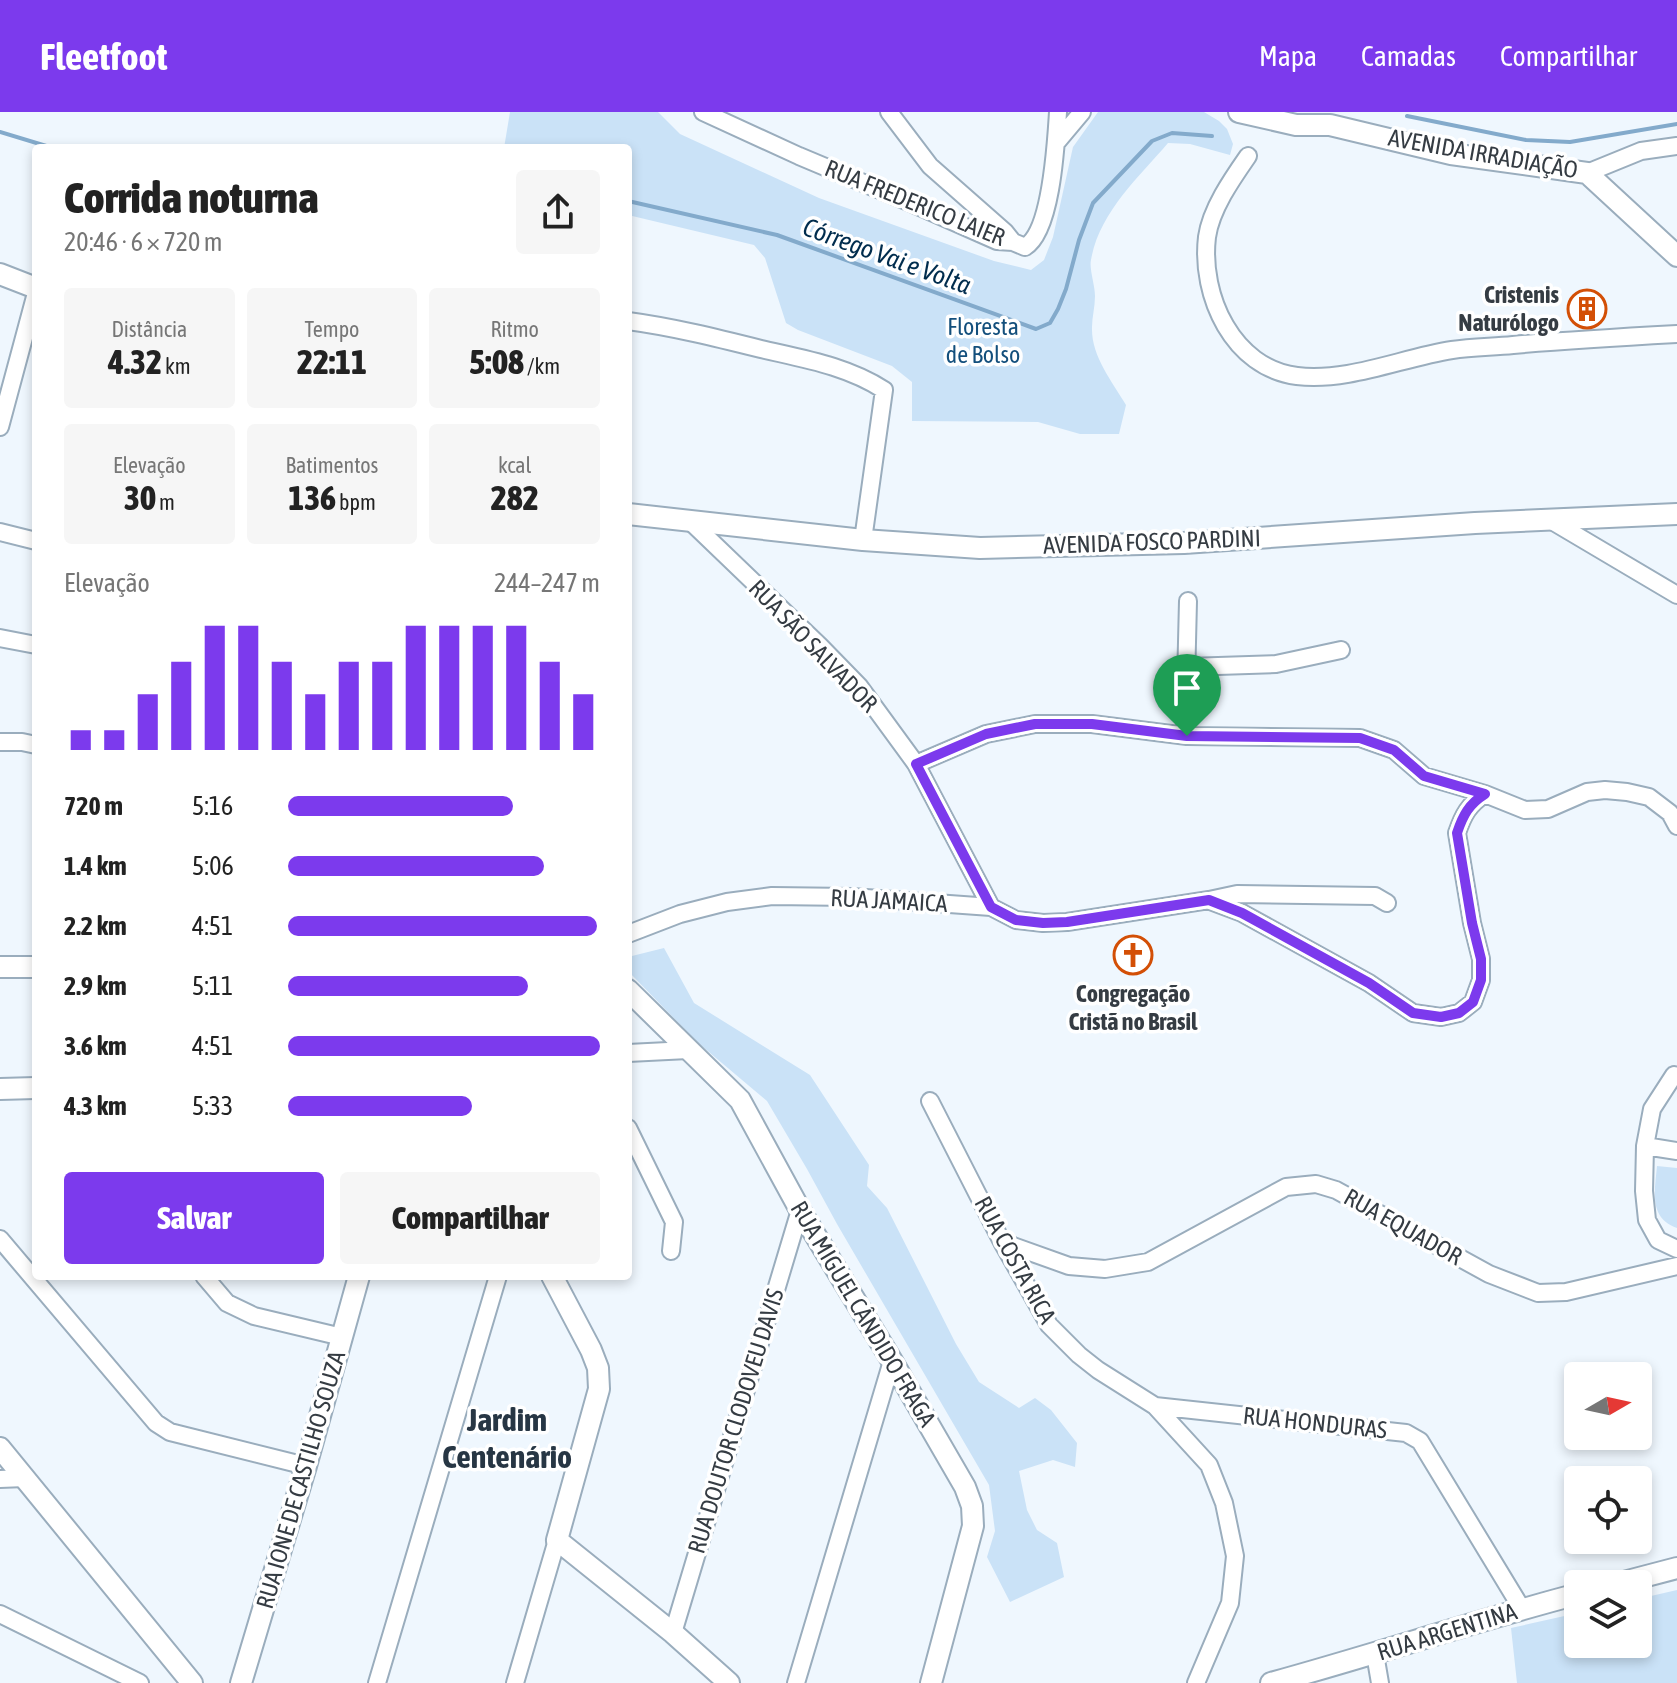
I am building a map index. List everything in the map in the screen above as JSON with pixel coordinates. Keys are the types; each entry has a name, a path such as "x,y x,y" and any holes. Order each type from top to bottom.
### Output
{"street":[{"name":"RUA FREDERICO LAIER","path":"703,112 997,241 1025,247 1039,234 1048,202 1058,112"},
{"path":"889,112 930,166 1013,242"},
{"path":"1056,143 1082,112"},
{"name":"AVENIDA IRRADIAÇÃO","path":"1239,112 1296,125 1330,125 1451,154 1587,173 1641,151 1677,146"},
{"path":"1248,156 1218,205 1207,235 1206,266 1210,292 1236,341 1253,358 1274,369 1294,376 1328,377 1452,350 1677,334"},
{"path":"1587,173 1677,256"},
{"path":"0,274 32,288"},
{"path":"0,427 32,305"},
{"path":"632,321 669,326 837,367 884,390 863,540"},
{"name":"AVENIDA FOSCO PARDINI","path":"632,515 863,540 980,548 1168,543 1475,523 1677,514"},
{"path":"1552,521 1677,595"},
{"name":"RUA SÃO SALVADOR","path":"691,522 859,686 916,764 991,907"},
{"path":"0,532 32,540"},
{"path":"1187,736 1188,601"},
{"path":"0,638 32,644"},
{"path":"1187,667 1276,664 1341,650"},
{"path":"916,764 986,734 1035,724 1092,724 1187,736 1360,738 1394,750 1424,776 1485,794 1525,810 1548,809 1587,792 1627,792 1649,797 1670,813 1677,826"},
{"path":"0,742 32,744"},
{"path":"1209,900 1255,920 1369,983 1413,1013 1441,1017 1459,1013 1473,1002 1481,980 1481,959 1457,833 1471,803 1485,794"},
{"name":"RUA JAMAICA","path":"632,932 680,914 727,902 772,896 852,897 991,907 1016,920 1043,923 1067,922 1237,894 1375,896 1387,903"},
{"path":"0,967 32,967"},
{"name":"RUA MIGUEL CÂNDIDO FRAGA","path":"632,994 740,1100 800,1210 965,1487 973,1516 971,1535 931,1683"},
{"path":"632,1053 688,1050"},
{"path":"1674,1075 1652,1109 1645,1146 1644,1191 1647,1220 1658,1240 1677,1249"},
{"path":"0,1089 32,1088"},
{"name":"RUA COSTA RICA","path":"930,1101 1002,1242 1049,1325 1098,1370 1155,1406 1209,1465 1224,1503 1235,1556 1230,1603 1196,1683"},
{"path":"632,1136 674,1222 671,1251"},
{"path":"1645,1146 1677,1151"},
{"name":"RUA EQUADOR","path":"1002,1242 1069,1266 1105,1269 1148,1262 1286,1187 1316,1184 1336,1190 1489,1274 1538,1293 1566,1292 1677,1266"},
{"name":"RUA DOUTOR CLODOVEU DAVIS","path":"673,1633 800,1210"},
{"path":"0,1239 32,1277"},
{"path":"35,1280 156,1423 170,1432 306,1466"},
{"path":"207,1280 227,1303 254,1316 342,1337"},
{"name":"RUA IONE DE CASTILHO SOUZA","path":"241,1683 358,1280"},
{"path":"377,1683 497,1280"},
{"path":"515,1683 599,1389 598,1368 591,1350 554,1280"},
{"path":"796,1683 892,1361"},
{"name":"RUA HONDURAS","path":"1155,1406 1406,1433 1420,1441 1522,1609"},
{"path":"0,1448 192,1683"},
{"path":"0,1479 25,1478"},
{"path":"557,1540 673,1633 729,1683"},
{"path":"1652,1575 1677,1568"},
{"name":"RUA ARGENTINA","path":"1271,1683 1564,1598"},
{"path":"0,1614 140,1683"},
{"path":"1375,1654 1380,1683"}],"green space":[{"name":"Floresta de Bolso","path":"510,112 658,112 680,134 819,198 994,261 1031,270 1044,260 1053,237 1073,147 1098,112 1204,112 1227,129 1233,144 1230,155 1190,144 1168,143 1121,197 1102,227 1091,264 1095,296 1093,338 1103,368 1126,405 1119,434 1080,434 1038,422 912,421 912,382 892,366 786,323 765,258 754,245 632,216 632,144 505,144"},
{"path":"664,948 694,1003 810,1075 869,1165 867,1186 887,1208 956,1344 979,1382 1019,1408 1035,1398 1051,1410 1077,1443 1075,1467 1053,1460 1019,1471 1027,1510 1037,1530 1057,1543 1064,1577 1010,1602 987,1557 995,1531 989,1485 807,1169 767,1101 697,1042 632,975 632,956"},
{"path":"1657,1166 1677,1168 1677,1228 1661,1217 1657,1210"},
{"path":"1677,1590 1677,1683 1517,1683 1511,1628 1564,1616 1564,1658 1652,1658 1652,1596"}],"waterway":[{"path":"1407,116 1526,140 1570,142 1677,124"},
{"name":"Córrego Vai e Volta","path":"0,132 40,144"},
{"name":"Córrego Vai e Volta","path":"632,202 777,235 1036,329 1050,323 1058,309 1093,203 1152,141 1172,133 1212,136"}],"place":[{"name":"Cristenis Naturólogo","path":"1587,309"},
{"name":"Congregação Cristã no Brasil","path":"1133,955"}],"district":[{"name":"Jardim Centenário","path":"507,1438"}],"route":[{"path":"1035,724 1092,724 1187,736 1360,738 1394,750 1424,776 1485,794 1471,803 1457,833 1481,959 1481,980 1473,1002 1459,1013 1441,1017 1413,1013 1369,983 1242,913 1209,900 1067,922 1016,920 991,907 916,764 986,734 1035,724"}]}
